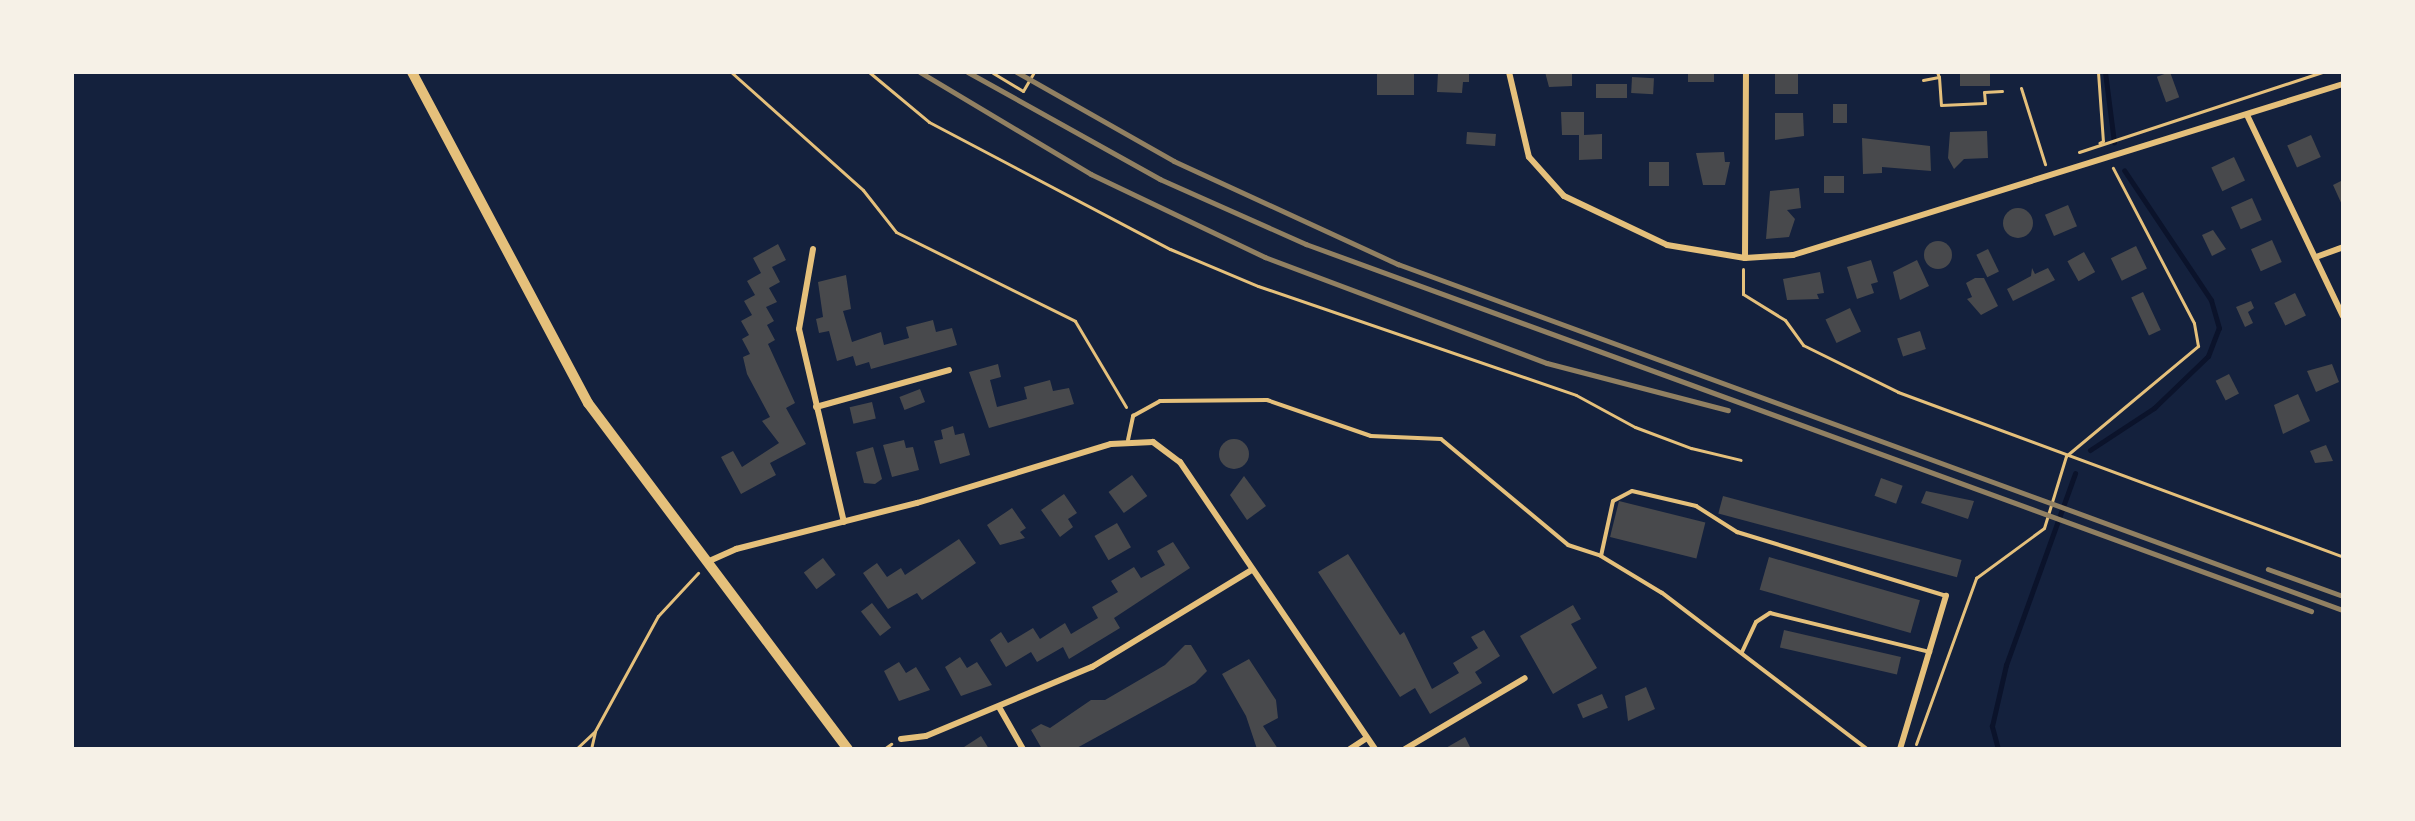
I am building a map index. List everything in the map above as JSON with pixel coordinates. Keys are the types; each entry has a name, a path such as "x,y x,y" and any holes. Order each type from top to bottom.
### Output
{"street":[{"path":"412,72 588,403 848,749"},
{"path":"1509,72 1529,157 1564,196 1666,245 1745,258 1793,255 2109,159 2343,84"},
{"path":"1745,258 1746,72"},
{"path":"2247,116 2343,316"},
{"path":"2316,257 2343,247"},
{"path":"813,249 799,329 844,522"},
{"path":"816,407 949,370"},
{"path":"707,562 736,549 844,522 1128,440 1153,442 1180,462 1375,749"},
{"path":"901,739 926,736 1092,667 1253,569"},
{"path":"1900,749 1946,596"},
{"path":"1405,749 1525,678"},
{"path":"999,707 1023,749"},
{"path":"1350,749 1367,738"}],"lane":[{"path":"1128,440 1133,416 1160,401 1267,399 1371,436 1441,439 1568,545 1602,556 1742,652 1867,749"},
{"path":"1602,556 1612,501 1632,491 1696,506 1737,532 1946,596"},
{"path":"1742,652 1756,622 1770,613 1930,652"}],"path":[{"path":"731,72 863,190 896,232 1075,321 1133,416"},
{"path":"868,72 929,122 1170,249 1258,286 1576,395 1635,427 1691,448 1741,460"},
{"path":"993,73 1023,91 1034,72"},
{"path":"2090,148 2103,141 2098,72"},
{"path":"2072,154 2322,72"},
{"path":"1923,80 1938,74 1941,105 1984,103 1984,92 2002,91"},
{"path":"2021,88 2041,164 2053,161"},
{"path":"2090,148 2094,163"},
{"path":"1914,749 1976,578 2044,528 2066,456 2198,346 2193,323 2109,159"},
{"path":"1745,258 1743,294 1785,320 1803,345 1898,392 2343,557"},
{"path":"591,749 595,731 658,616 707,562"},
{"path":"576,749 595,731"}],"building":[{"path":"1377,72 1414,72 1414,95 1377,95"},
{"path":"1438,72 1469,73 1469,82 1463,82 1462,93 1437,92"},
{"path":"1545,72 1572,72 1572,86 1549,87"},
{"path":"1688,72 1714,72 1714,82 1688,82"},
{"path":"1775,72 1798,72 1798,94 1775,94"},
{"path":"1960,72 1990,72 1990,86 1960,86"},
{"path":"2170,72 2179,97 2166,102 2157,77"},
{"path":"1632,77 1654,78 1653,94 1631,93"},
{"path":"1596,84 1627,84 1627,98 1596,98"},
{"path":"1833,104 1847,104 1847,123 1833,123"},
{"path":"1561,112 1584,112 1584,135 1602,134 1602,159 1579,160 1579,135 1562,135"},
{"path":"1775,113 1803,113 1804,136 1775,140"},
{"path":"1987,131 1988,158 1964,159 1954,169 1948,158 1950,132"},
{"path":"1467,132 1496,134 1495,146 1466,144"},
{"path":"2311,135 2321,157 2297,168 2287,146"},
{"path":"1862,138 1930,146 1931,171 1882,167 1882,173 1863,174"},
{"path":"1724,152 1725,162 1730,162 1725,185 1703,185 1696,153"},
{"path":"2234,157 2245,181 2222,191 2211,168"},
{"path":"1649,162 1669,162 1669,186 1649,186"},
{"path":"1824,176 1844,176 1844,193 1824,193"},
{"path":"2343,180 2343,207 2333,185"},
{"path":"1799,188 1801,208 1787,210 1795,219 1789,237 1766,239 1770,191"},
{"path":"2252,198 2262,220 2241,229 2231,207"},
{"path":"2068,205 2077,226 2054,236 2045,215"},
{"path":"2018,208 2028,213 2033,223 2028,233 2018,238 2008,233 2003,223 2008,213"},
{"path":"2213,230 2226,249 2212,256 2202,235"},
{"path":"2272,240 2282,262 2261,271 2251,249"},
{"path":"1938,241 1948,245 1952,255 1948,265 1938,269 1928,265 1924,255 1928,245"},
{"path":"778,244 786,260 772,267 780,282 769,288 777,302 766,307 774,321 767,325 775,340 768,344 795,403 786,408 806,444 770,463 776,475 741,494 721,457 733,451 742,467 779,443 762,421 770,417 747,374 743,357 750,354 742,339 749,335 741,321 752,315 744,301 755,295 747,281 761,273 753,258"},
{"path":"2136,246 2147,268 2122,281 2111,258"},
{"path":"1988,249 1999,271 1987,277 1976,255"},
{"path":"2084,252 2095,272 2079,281 2067,261"},
{"path":"1871,260 1878,282 1871,284 1874,293 1857,299 1847,267"},
{"path":"1917,260 1929,286 1900,300 1893,272"},
{"path":"2032,268 2035,274 2048,268 2055,280 2013,301 2007,289 2031,276"},
{"path":"1820,272 1824,293 1817,294 1819,299 1787,300 1783,279"},
{"path":"846,275 851,309 843,311 852,342 881,332 884,345 909,338 906,327 933,320 936,332 952,328 957,345 871,369 869,362 856,366 853,356 837,361 829,331 819,333 816,319 823,317 818,282"},
{"path":"1975,278 1984,278 1998,306 1981,315 1967,299 1972,297 1966,283"},
{"path":"2143,292 2161,330 2149,336 2131,297"},
{"path":"2295,293 2306,315 2285,326 2274,303"},
{"path":"2251,301 2254,308 2248,312 2253,323 2245,327 2236,307"},
{"path":"1850,308 1861,332 1837,343 1826,319"},
{"path":"1920,331 1926,349 1903,356 1897,338"},
{"path":"998,364 1001,377 990,380 997,407 1027,399 1024,387 1050,380 1053,391 1069,388 1074,404 989,428 969,372"},
{"path":"2332,364 2339,382 2316,392 2307,371"},
{"path":"2229,374 2239,394 2226,400 2216,381"},
{"path":"920,389 925,402 904,410 899,397"},
{"path":"2298,394 2310,421 2283,434 2274,405"},
{"path":"872,402 876,419 853,424 850,407"},
{"path":"953,426 955,435 964,433 970,455 940,464 934,441 943,439 941,430"},
{"path":"1234,439 1240,440 1248,448 1248,460 1240,468 1234,469 1228,468 1220,460 1219,454 1220,448 1228,440"},
{"path":"904,440 906,448 913,447 919,470 892,477 883,445"},
{"path":"2326,445 2333,461 2315,463 2310,451"},
{"path":"873,447 882,479 875,484 864,483 856,452"},
{"path":"1132,475 1147,496 1124,513 1109,492"},
{"path":"1244,476 1266,506 1247,520 1230,495"},
{"path":"1881,478 1903,486 1896,504 1875,496"},
{"path":"1926,491 1974,501 1968,519 1921,503"},
{"path":"1064,494 1077,513 1068,519 1073,527 1060,537 1041,510"},
{"path":"1723,496 1962,560 1957,577 1718,513"},
{"path":"1619,501 1705,523 1696,558 1610,537"},
{"path":"1012,508 1026,528 1020,532 1025,538 1000,545 987,525"},
{"path":"1117,523 1131,547 1108,560 1094,536"},
{"path":"959,539 976,563 922,600 917,593 888,609 863,573 877,563 887,577 901,568 905,575"},
{"path":"1173,542 1190,568 1114,618 1120,628 1069,659 1063,647 1037,662 1031,652 1006,667 990,640 1001,632 1008,643 1033,628 1040,639 1065,623 1071,634 1098,618 1092,607 1118,592 1111,581 1134,567 1141,578 1165,565 1157,551"},
{"path":"1348,554 1400,635 1404,632 1432,689 1459,673 1453,663 1478,648 1471,637 1484,630 1500,656 1475,672 1482,683 1430,714 1415,688 1400,697 1318,572"},
{"path":"1769,557 1920,600 1911,633 1760,590"},
{"path":"823,558 836,575 816,589 804,572"},
{"path":"872,603 891,627 880,636 861,612"},
{"path":"1573,605 1581,619 1571,624 1597,668 1553,694 1520,636"},
{"path":"1784,630 1901,657 1897,675 1780,648"},
{"path":"1185,645 1191,645 1207,671 1195,683 1075,749 1042,749 1031,730 1041,724 1050,728 1091,700 1105,700 1165,665"},
{"path":"960,657 967,668 977,662 992,685 961,696 945,667"},
{"path":"1249,659 1276,700 1278,718 1263,726 1278,749 1257,749 1246,716 1222,674"},
{"path":"899,662 906,673 916,667 930,690 899,701 884,671"},
{"path":"1646,687 1655,709 1628,721 1625,696"},
{"path":"1602,694 1608,708 1583,718 1577,705"},
{"path":"981,736 989,749 961,749"},
{"path":"1465,737 1471,749 1444,749"}],"waterway":[{"path":"2105,72 2114,142"},
{"path":"2090,450 2154,408 2208,356 2219,328 2211,300 2124,170"},
{"path":"1998,749 1992,726 2006,665 2075,473"}],"railway":[{"path":"920,72 1091,174 1265,257 1547,363 1728,410"},
{"path":"968,72 1160,179 1306,244 2311,611"},
{"path":"1017,72 1174,161 1398,264 2343,610"},
{"path":"2268,569 2343,596"}]}
